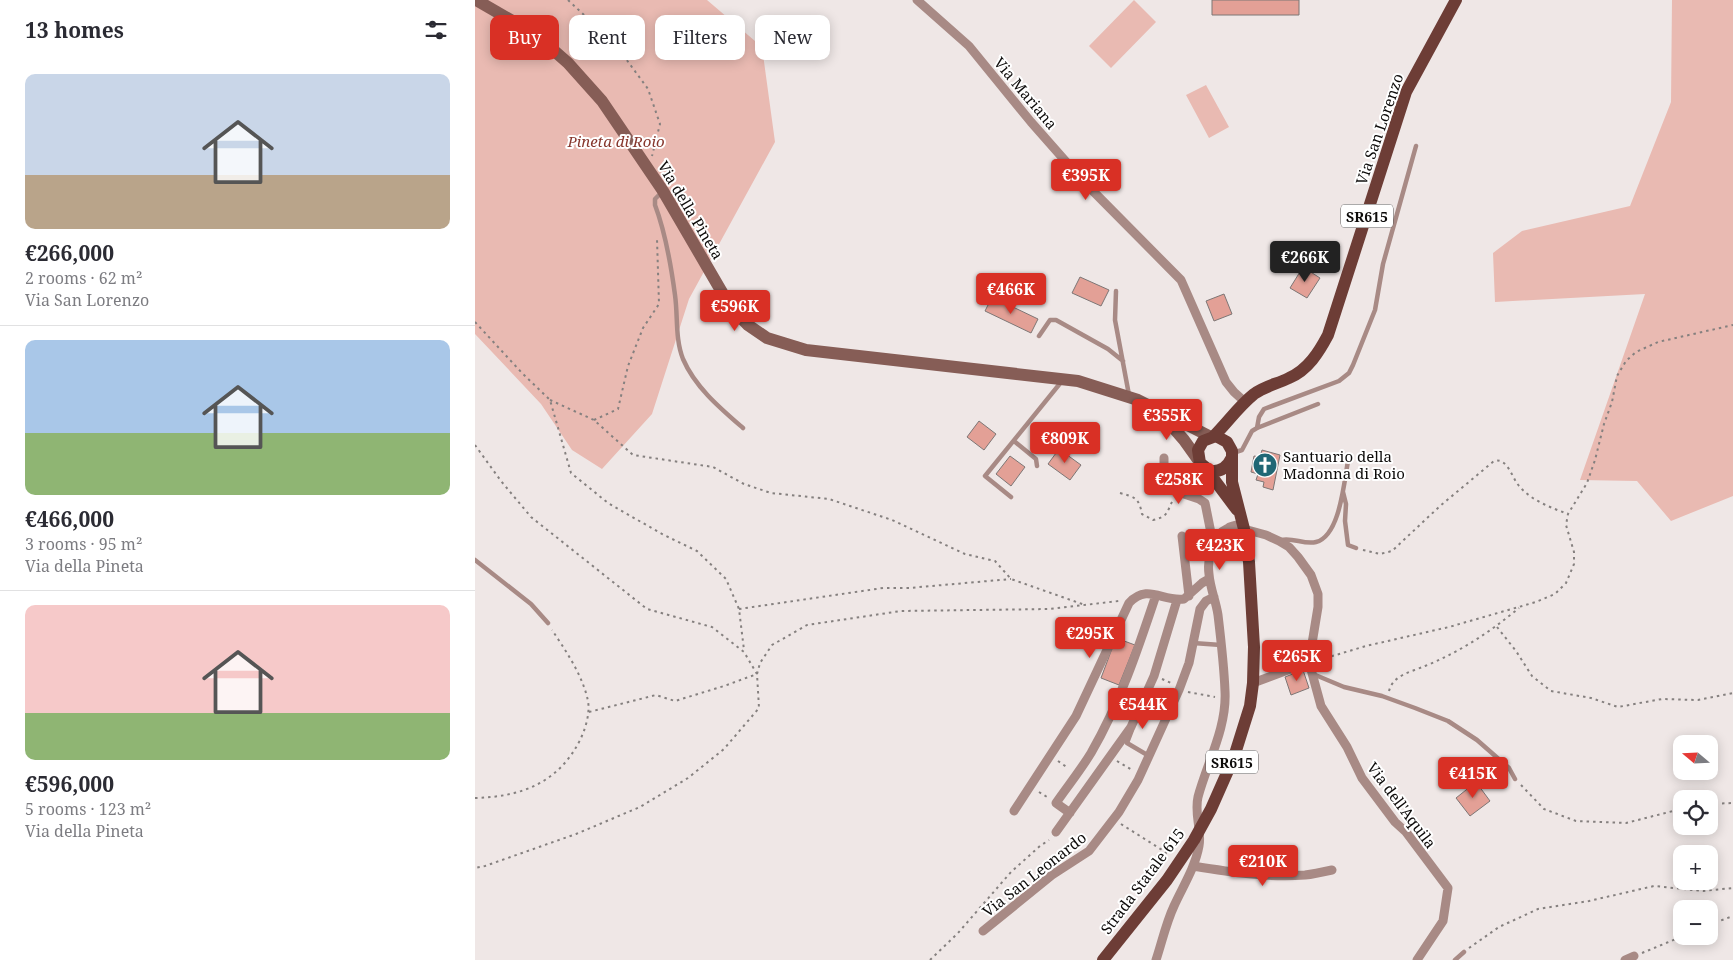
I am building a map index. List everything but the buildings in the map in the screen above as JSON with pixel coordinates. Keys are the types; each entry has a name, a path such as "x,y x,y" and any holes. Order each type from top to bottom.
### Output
{"main road":[{"name":"Via della Pineta","path":"476,0 535,34 568,63 602,101 663,191 730,306 748,325 767,338 806,350 1064,378 1091,384 1129,397 1212,437"},
{"name":"Via San Lorenzo","path":"1212,437 1243,405 1262,389 1291,378 1301,371 1319,350 1328,335 1406,92 1456,0"},
{"name":"SR615","path":"1242,523 1232,482 1232,454 1233,425 1243,405"},
{"name":"Via della Pineta","path":"1151,407 1168,421 1203,465"},
{"name":"SR615","path":"1212,437 1203,441 1197,453 1242,523"},
{"path":"1203,465 1215,471 1223,469 1232,454 1229,444 1225,440 1212,437"},
{"name":"Strada Statale 615","path":"1103,960 1181,861 1199,832 1237,750 1249,712 1253,683 1254,647 1252,596 1242,523"}],"street":[{"name":"Via Mariana","path":"917,0 946,28 969,46 1031,122 1083,181 1181,280 1227,382 1243,405"},
{"path":"1164,458 1164,476 1172,486 1181,493 1205,503 1211,533 1216,538"},
{"path":"1156,960 1171,913 1193,866 1199,846 1196,814 1197,799 1223,715 1225,699 1221,645 1214,597 1209,579 1210,555 1216,538 1222,531 1242,523"},
{"name":"Via dell'Aquila","path":"1242,523 1289,547 1311,575 1318,594 1318,607 1309,662 1321,706 1347,747 1362,778 1448,888 1443,921 1417,960"},
{"path":"1182,536 1189,596"},
{"path":"1014,811 1076,716 1129,602 1142,594 1177,600 1184,599 1202,582 1209,579"},
{"path":"1070,813 1056,803 1098,740 1125,684 1156,595"},
{"name":"Via San Leonardo","path":"983,931 1052,875 1089,851 1114,819 1132,792 1179,690 1189,663 1201,609 1206,601 1214,597"},
{"path":"1056,832 1131,727 1154,676 1177,600"},
{"path":"1253,683 1309,662"},
{"path":"1193,866 1261,875 1306,875 1332,870"}],"lane":[{"path":"1257,428 1259,416 1264,410 1339,381 1349,372 1375,310 1383,264 1416,146"},
{"path":"663,191 655,199 655,205 666,239 675,294 678,342 683,358 700,386 714,403 743,428"},
{"path":"1116,291 1115,320 1129,397"},
{"path":"1039,336 1050,320 1056,320 1108,348 1123,361"},
{"path":"1011,497 985,476 1064,378"},
{"path":"1232,454 1242,450 1252,432 1257,428 1318,404"},
{"path":"1014,441 1036,459 1037,466"},
{"path":"1279,541 1286,539 1308,543 1317,542 1325,537 1337,517 1348,461"},
{"path":"1343,491 1346,504 1345,521 1348,545 1356,548"},
{"path":"475,560 522,596 548,624"},
{"path":"1193,642 1221,645"},
{"path":"1312,674 1344,687 1387,698 1437,716 1477,740 1509,768 1515,778"},
{"path":"1131,727 1132,731 1127,743 1149,756"},
{"path":"1455,960 1464,952"}],"path":[{"path":"568,0 615,44 648,89 660,124 649,170"},
{"path":"594,420 618,409 628,366 643,328 659,304 657,234"},
{"path":"475,322 550,400 594,420 633,455 713,467 744,484 771,493 829,499 892,520 965,554 995,561 1011,579"},
{"path":"1309,662 1366,646 1449,627 1536,602 1555,594 1566,583 1574,564 1574,552 1566,525 1568,514 1587,483 1612,402 1617,376 1626,361 1636,352 1658,342 1733,325"},
{"path":"550,400 571,473 608,503 662,534 697,551 726,579 739,609 744,652"},
{"path":"475,444 501,481 531,517 647,609 712,627 744,652 757,674"},
{"path":"1356,548 1380,554 1392,551 1468,482 1494,461 1499,460 1504,462 1519,487 1529,496 1568,514"},
{"path":"1120,494 1137,499 1142,514 1153,520 1164,518 1174,498 1181,493"},
{"path":"739,609 883,588 909,588 1011,579 1085,605"},
{"path":"475,868 575,834 640,807 688,778 724,749 759,708 757,674 760,663 772,645 807,625 901,611 1050,609 1119,601 1129,602"},
{"path":"1387,698 1390,687 1397,677 1463,648 1497,627 1521,606"},
{"path":"475,798 503,795 524,790 550,777 568,760 577,747 584,731 589,712 588,701 576,669 548,624"},
{"path":"1497,627 1533,676 1551,690 1591,698 1618,707 1662,699 1698,700 1733,693"},
{"path":"589,712 656,695 675,701 757,674"},
{"path":"1179,690 1225,699"},
{"path":"1051,757 1077,774"},
{"path":"1111,757 1141,774"},
{"path":"1515,778 1544,809 1576,822 1626,824 1673,811"},
{"path":"1031,786 1056,803"},
{"path":"1718,804 1733,803"},
{"path":"1114,819 1181,861"},
{"path":"930,960 958,933 1011,872 1056,832"},
{"path":"1464,952 1499,926 1538,909 1589,901 1654,886 1703,891 1733,888"},
{"path":"1718,922 1733,916"},
{"path":"1629,958 1673,940"}],"green space":[{"name":"Pineta di Roio","path":"475,0 707,0 725,15 655,15 655,60 745,60 745,32 755,41 755,60 764,60 775,142 689,299 652,414 602,469 572,450 541,404 475,334"},
{"path":"1134,0 1156,22 1111,68 1089,46"},
{"path":"1672,0 1733,0 1733,496 1671,521 1637,481 1580,480 1645,294 1495,302 1493,253 1522,231 1630,206 1671,102"},
{"path":"1206,85 1229,127 1209,138 1186,95"}],"place":[{"name":"Santuario della Madonna di Roio","path":"1265,465"}]}
